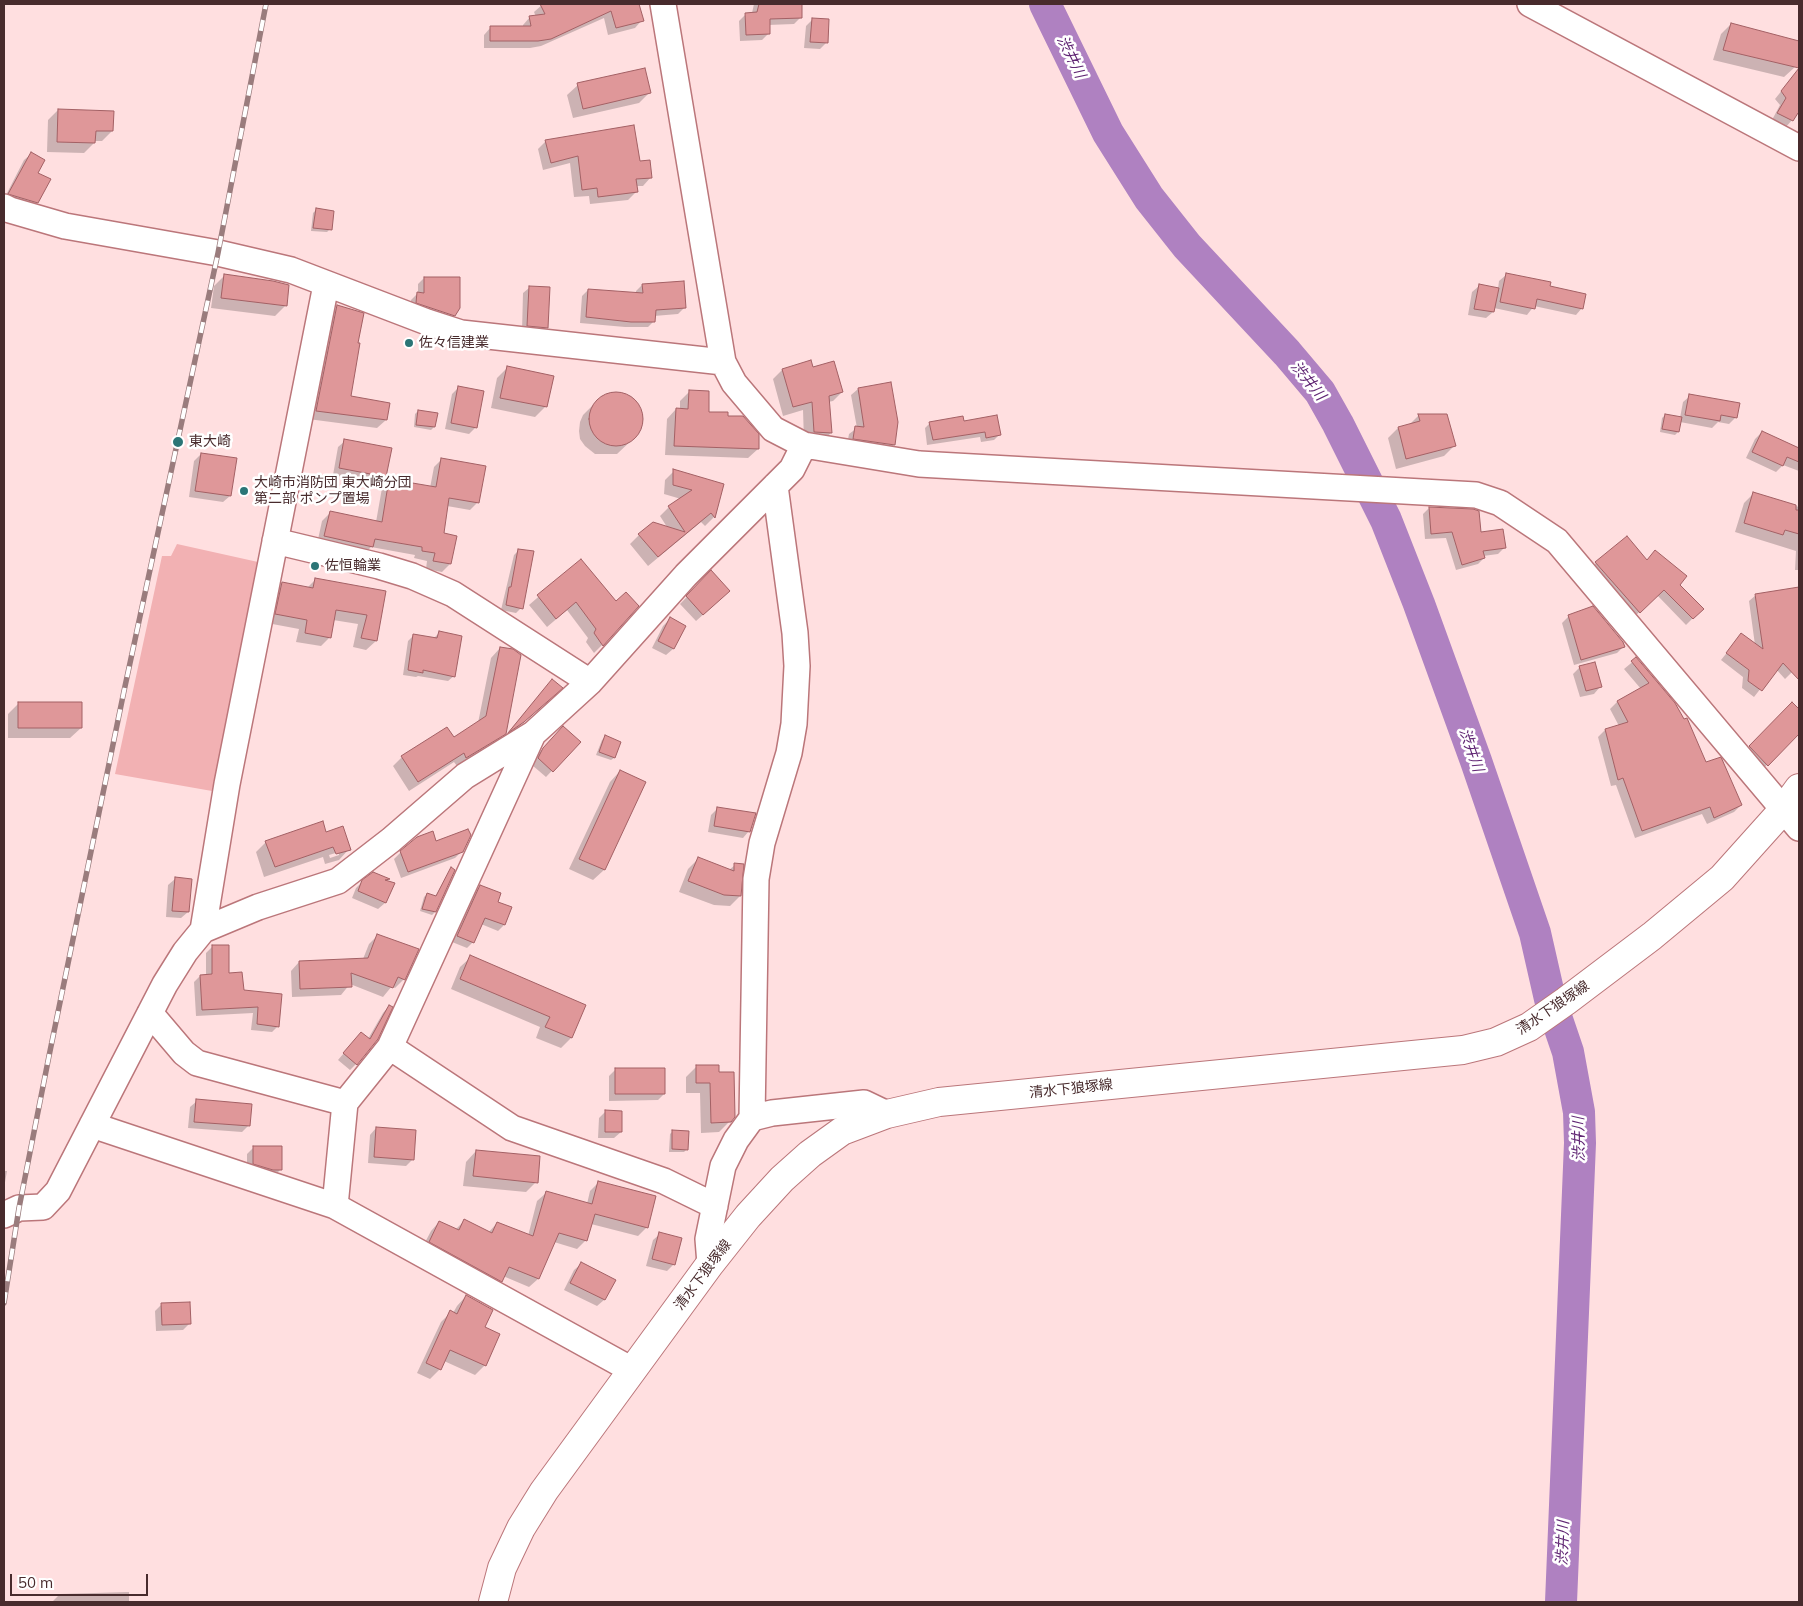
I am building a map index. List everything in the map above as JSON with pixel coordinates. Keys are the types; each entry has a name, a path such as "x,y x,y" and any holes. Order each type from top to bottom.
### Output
{"main road":[{"name":"清水下狼塚線","path":"493,1602 502,1568 521,1528 544,1491 710,1264 755,1208 782,1179 810,1154 842,1131 887,1114 939,1102 1462,1050 1496,1042 1529,1027 1566,1001 1652,936 1722,878 1791,819 1799,788"}],"street":[{"path":"662,4 723,362 734,383 773,429 804,445 919,464 1476,495 1500,503 1557,541 1791,819"},
{"path":"1530,4 1799,148"},
{"path":"4,207 66,226 218,253 291,270 461,333 723,362"},
{"path":"203,930 227,784 326,284"},
{"path":"4,1215 19,1208 43,1207 58,1191 165,984 185,952 203,930 258,907 338,881 391,840 465,776 533,734 590,682 686,575 792,468 804,445"},
{"path":"710,1264 708,1239 722,1166 736,1140 752,1118 756,879 762,843 789,753 795,714 797,666 795,633 775,486"},
{"path":"275,541 379,566 412,576 452,594 590,682"},
{"path":"334,1206 345,1103 390,1047 533,734"},
{"path":"150,1013 184,1053 197,1063 345,1103"},
{"path":"390,1047 512,1128 664,1182 715,1206"},
{"path":"752,1118 772,1113 864,1103 887,1114"},
{"path":"92,1125 334,1206 632,1370"}],"shaded area":[{"path":"177,544 258,562 212,791 115,774 162,556 171,556"}],"building":[{"path":"540,4 639,4 644,21 616,28 611,11 551,39 538,41 490,41 490,26 531,26 529,16 545,14"},
{"path":"759,4 802,4 802,18 770,19 770,34 746,35 745,13 757,12"},
{"path":"812,18 829,19 828,43 810,42"},
{"path":"1731,23 1799,41 1799,68 1723,50"},
{"path":"645,68 651,93 583,109 577,83"},
{"path":"1799,68 1799,115 1798,113 1793,121 1777,113 1786,98 1781,91"},
{"path":"58,109 114,111 113,131 96,131 95,143 57,142"},
{"path":"634,125 640,161 650,160 652,178 636,179 638,192 598,197 597,188 582,190 578,156 551,163 545,140"},
{"path":"31,152 45,160 38,173 51,179 38,203 8,194"},
{"path":"316,208 334,211 332,230 313,228"},
{"path":"1506,273 1551,282 1550,286 1586,294 1583,309 1537,299 1535,309 1500,302"},
{"path":"224,274 289,285 287,306 221,298"},
{"path":"424,277 460,277 460,308 455,316 416,303 417,292 424,293"},
{"path":"684,281 686,308 656,310 655,322 631,322 586,317 588,289 643,293 642,284"},
{"path":"1479,284 1499,288 1494,312 1474,309"},
{"path":"529,286 550,287 548,328 527,326"},
{"path":"337,305 364,313 351,396 390,403 387,420 316,411"},
{"path":"811,360 813,367 834,361 843,392 829,396 832,433 814,432 812,402 793,407 782,369"},
{"path":"507,366 554,376 547,407 500,398"},
{"path":"891,382 898,422 895,445 853,439 855,426 864,427 858,388"},
{"path":"458,386 484,391 477,428 451,423"},
{"path":"689,390 709,391 709,412 728,412 728,416 743,416 759,434 759,449 674,446 676,408 688,409"},
{"path":"611,392 621,392 631,396 639,404 643,419 639,434 631,442 621,446 611,446 601,442 593,434 589,424 589,414 593,404 601,396"},
{"path":"1689,394 1740,403 1737,418 1721,415 1720,421 1685,415"},
{"path":"418,410 438,413 435,427 416,425"},
{"path":"1418,414 1447,414 1456,446 1406,459 1398,427 1420,421"},
{"path":"1665,414 1682,417 1679,432 1662,429"},
{"path":"997,415 1001,435 986,438 985,432 933,440 929,422 963,416 964,421"},
{"path":"1762,431 1799,448 1799,462 1787,457 1783,466 1752,452"},
{"path":"344,439 392,448 386,477 339,468"},
{"path":"201,453 237,458 231,496 195,491"},
{"path":"441,458 486,466 479,503 449,498 444,533 457,536 451,564 433,561 435,553 422,551 422,547 375,539 373,547 324,536 330,511 382,522 389,479 436,487"},
{"path":"673,469 724,484 715,518 711,513 658,557 638,534 653,522 685,532 668,506 692,490 673,485"},
{"path":"1753,492 1796,505 1796,510 1799,510 1799,534 1785,530 1783,535 1744,523"},
{"path":"1429,507 1473,509 1479,511 1481,532 1503,529 1506,548 1483,551 1485,558 1462,565 1452,532 1431,534"},
{"path":"1627,536 1647,560 1655,550 1687,576 1680,585 1704,609 1693,619 1664,590 1640,613 1595,562"},
{"path":"518,549 534,551 523,609 506,605"},
{"path":"581,559 616,601 626,592 639,606 603,646 594,633 596,629 576,602 556,619 537,595"},
{"path":"711,570 730,591 703,615 686,596"},
{"path":"315,578 386,591 377,641 361,638 367,615 336,610 331,638 305,633 307,620 275,614 282,582 313,588"},
{"path":"1799,587 1799,680 1783,663 1762,691 1748,681 1749,670 1726,653 1741,633 1763,649 1755,594"},
{"path":"1593,606 1625,647 1581,660 1568,615"},
{"path":"670,617 686,626 674,649 658,641"},
{"path":"439,631 462,636 455,677 423,670 423,673 408,670 413,634 437,638"},
{"path":"500,647 513,649 521,655 506,734 466,758 464,753 418,782 401,756 447,727 454,737 486,716"},
{"path":"1636,657 1675,703 1684,719 1687,718 1706,762 1721,757 1742,805 1714,818 1710,807 1642,831 1623,778 1618,780 1605,729 1628,722 1617,701 1649,683 1631,661"},
{"path":"1595,662 1602,687 1586,691 1579,666"},
{"path":"552,679 563,688 524,722 508,733"},
{"path":"18,702 82,702 82,728 18,728"},
{"path":"1792,702 1799,709 1799,734 1768,766 1749,746"},
{"path":"563,726 581,742 553,772 538,758 543,748"},
{"path":"605,735 621,742 615,758 599,752"},
{"path":"620,770 646,782 605,870 579,859"},
{"path":"717,807 756,813 750,832 714,826"},
{"path":"323,821 326,832 343,826 351,850 336,854 333,847 275,867 265,841"},
{"path":"468,829 471,835 463,852 408,872 400,851 417,837 433,831 436,841"},
{"path":"698,857 734,871 734,863 744,864 741,896 724,895 688,881"},
{"path":"451,867 455,870 436,912 422,909 427,893 436,896"},
{"path":"373,872 390,879 385,880 395,883 386,903 358,891 362,880"},
{"path":"175,877 192,879 189,912 172,911"},
{"path":"480,885 501,893 498,902 512,907 505,925 485,918 474,943 457,936"},
{"path":"377,934 419,949 405,980 398,977 393,988 351,973 352,987 300,989 299,961 368,958"},
{"path":"212,945 229,945 229,973 242,972 244,990 282,994 279,1027 257,1024 258,1007 202,1010 200,975 212,974"},
{"path":"470,955 586,1005 572,1038 545,1027 550,1017 460,979"},
{"path":"389,1005 393,1007 378,1039 357,1065 343,1053 361,1032 370,1039"},
{"path":"696,1065 719,1065 719,1072 734,1072 735,1117 731,1122 711,1123 710,1083 696,1083"},
{"path":"615,1068 665,1068 665,1094 615,1094"},
{"path":"196,1099 252,1104 250,1126 194,1122"},
{"path":"605,1110 622,1111 622,1132 605,1132"},
{"path":"376,1127 416,1130 414,1160 374,1157"},
{"path":"672,1130 689,1131 688,1150 672,1149"},
{"path":"253,1146 282,1146 282,1170 273,1170 253,1164"},
{"path":"476,1150 540,1156 538,1183 473,1176"},
{"path":"598,1181 656,1196 648,1228 595,1214 587,1241 559,1233 539,1279 509,1267 502,1282 429,1242 439,1221 459,1230 464,1219 492,1233 497,1222 533,1236 546,1191 592,1204"},
{"path":"659,1232 682,1238 675,1265 652,1259"},
{"path":"581,1262 616,1280 605,1300 570,1283"},
{"path":"466,1295 493,1310 485,1327 500,1334 486,1366 450,1350 441,1370 426,1363 450,1310 457,1314"},
{"path":"190,1302 191,1324 162,1325 161,1303"}],"waterway":[{"name":"渋井川","path":"1045,4 1108,133 1149,198 1187,246 1287,353 1320,392 1338,424 1386,520 1419,604 1476,761 1535,933 1550,999 1568,1052 1579,1112 1580,1143 1561,1602"}],"railway":[{"path":"4,1303 19,1208 49,1056 124,691 218,253 266,4"}],"place":[{"name":"佐々信建業","path":"409,343"},
{"name":"東大崎","path":"178,442"},
{"name":"大崎市消防団 東大崎分団 第二部 ポンプ置場","path":"244,491"},
{"name":"佐恒輪業","path":"315,566"}]}
